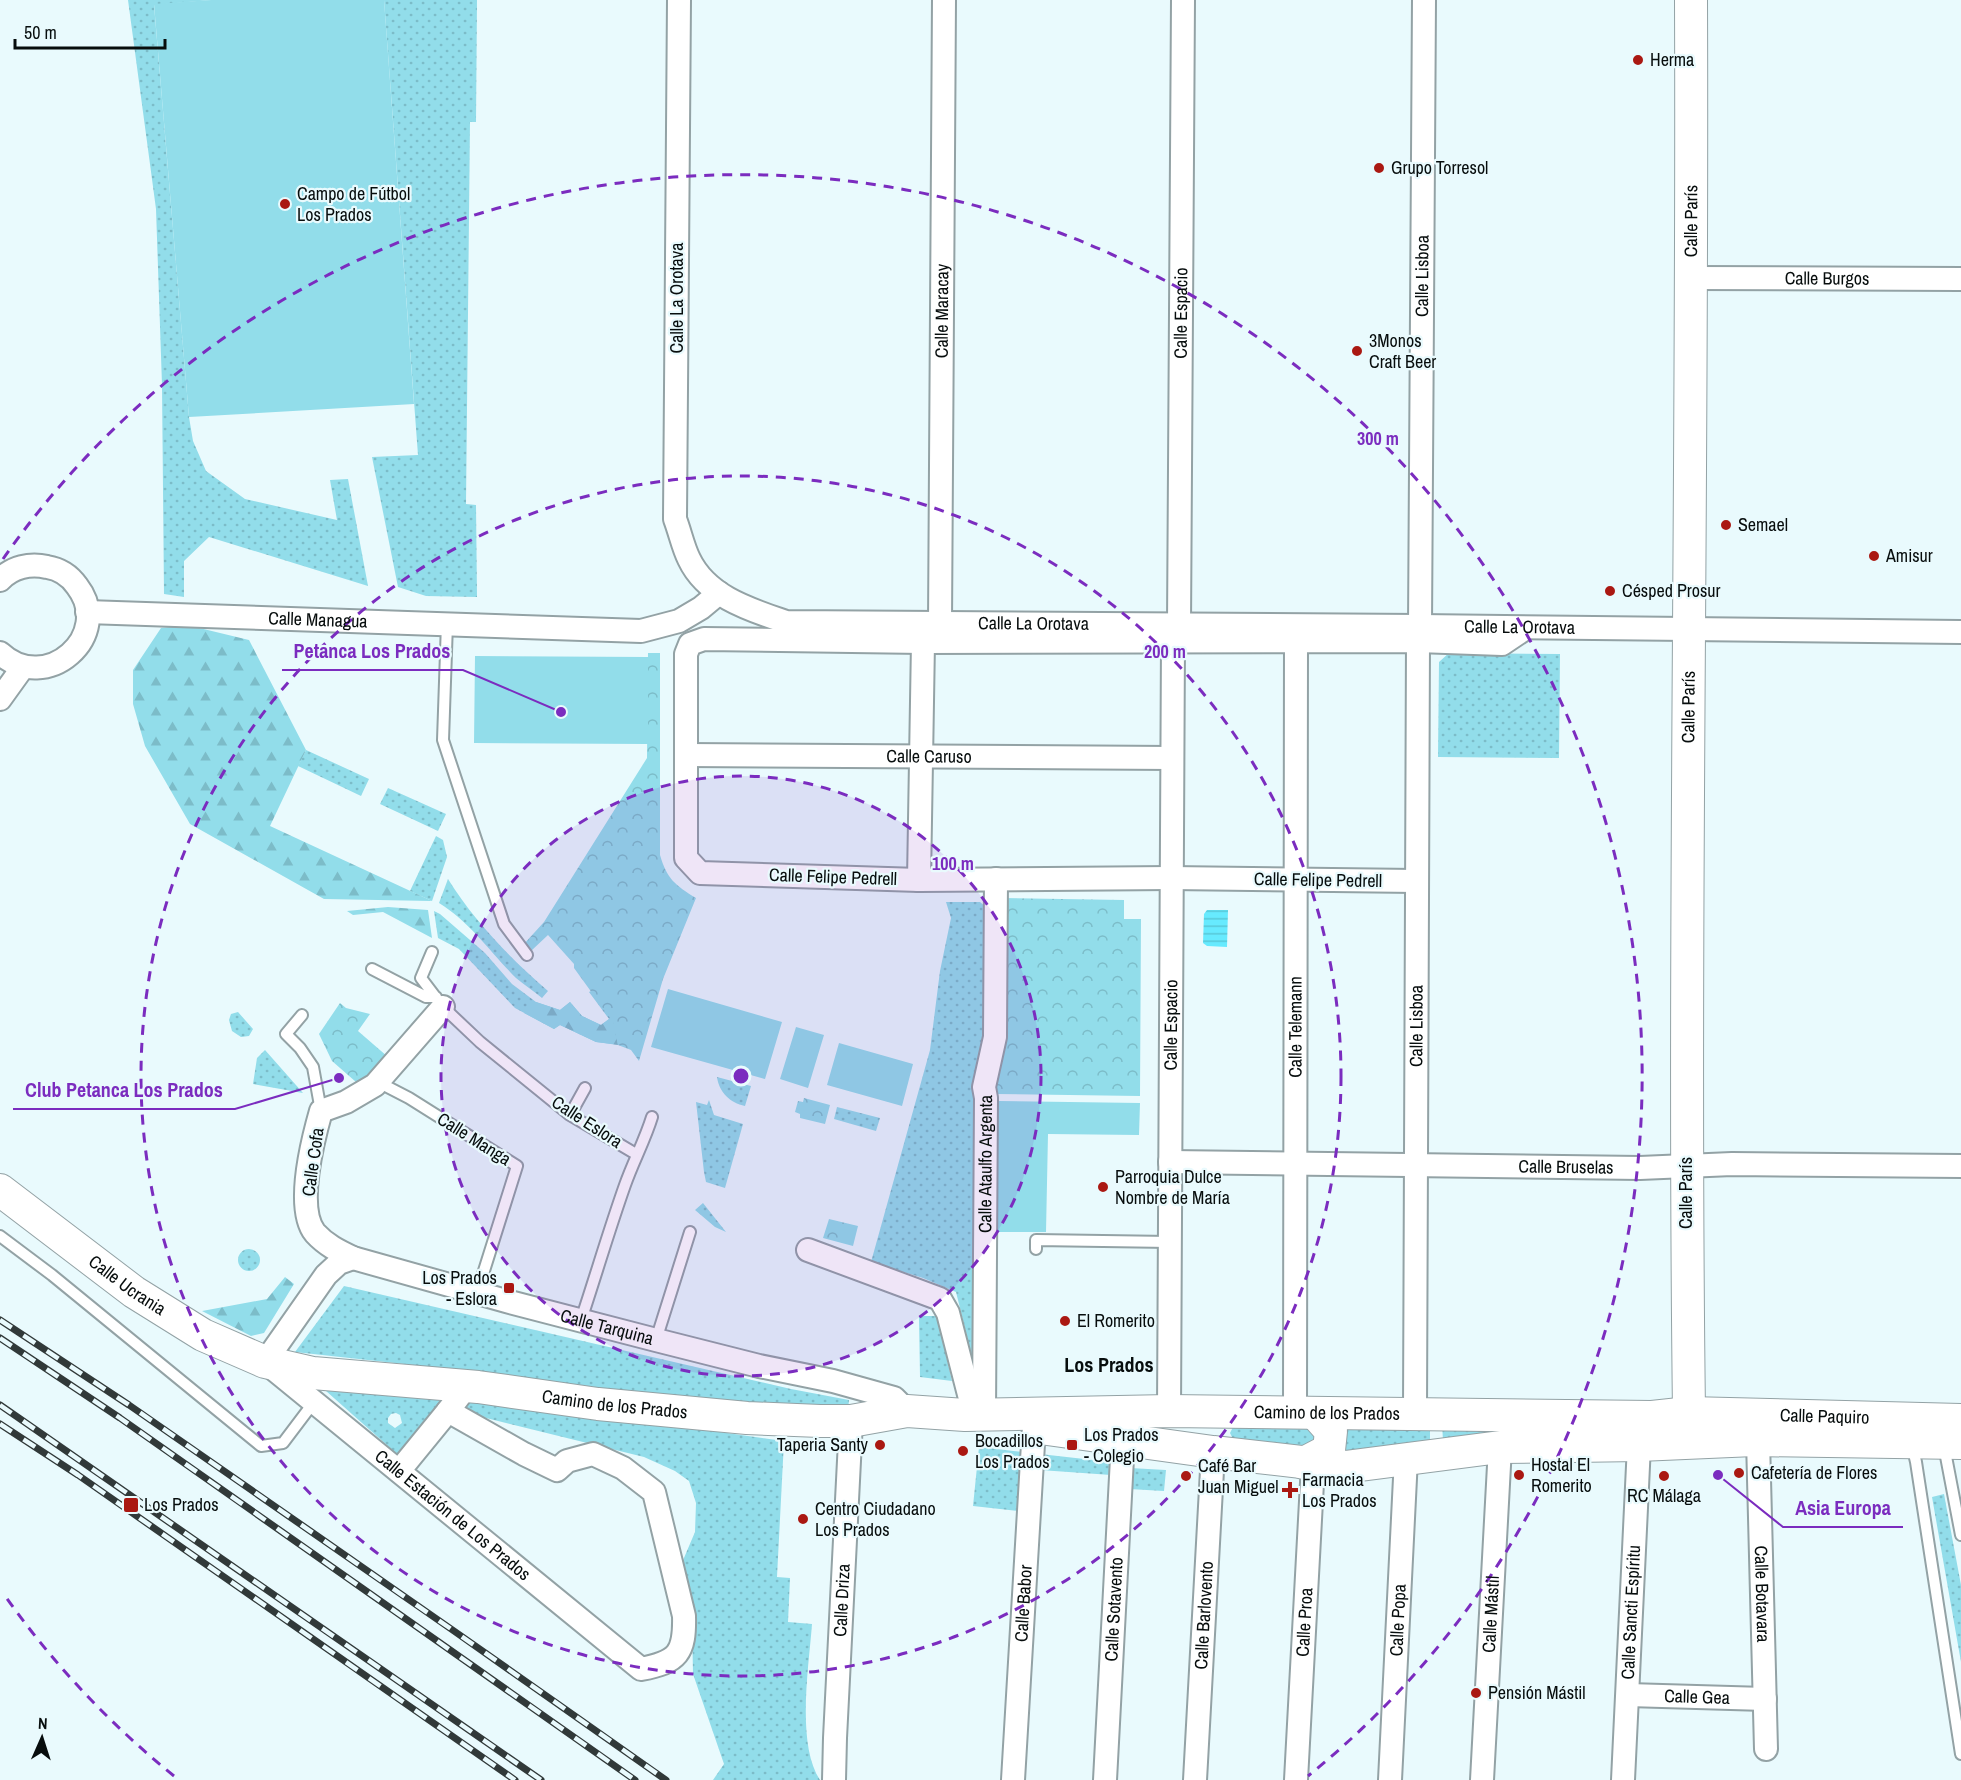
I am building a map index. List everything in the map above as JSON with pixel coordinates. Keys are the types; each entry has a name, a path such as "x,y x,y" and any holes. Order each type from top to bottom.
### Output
{"main road":[{"name":"Calle París","path":"1689,1413 1686,1166 1692,278 1691,0"},
{"name":"Calle Ucrania","path":"0,1190 134,1292 203,1335 265,1362"},
{"name":"Camino de los Prados","path":"265,1362 313,1373 467,1386 598,1404 735,1417 851,1421 907,1411 974,1414 1169,1410 1652,1417 1689,1413"},
{"path":"1224,1453 1221,1438 1223,1423 1237,1412"},
{"path":"1305,1413 1331,1431 1329,1450 1309,1464"},
{"path":"1644,1444 1689,1413 1724,1441"},
{"name":"Calle Paquiro","path":"1689,1413 1955,1435"},
{"name":"Camino de los Prados","path":"974,1414 1034,1427 1345,1467 1500,1447 1724,1441"},
{"name":"Calle Paquiro","path":"1724,1441 1911,1442 1955,1435"}],"street":[{"name":"Calle La Orotava","path":"679,0 675,519 690,561 719,593 741,606 786,622 939,623 1176,633 1419,634 1502,644 1526,628 1961,632"},
{"name":"Calle Maracay","path":"939,623 944,0"},
{"name":"Calle Espacio","path":"1169,1410 1172,758 1176,633 1183,0"},
{"name":"Calle Lisboa","path":"1415,1412 1416,881 1424,0"},
{"name":"Calle Burgos","path":"1692,278 1961,279"},
{"path":"0,580 15,569 27,566 39,565 51,568 73,580 80,590 87,612 87,626 83,637 69,656 47,667 23,666 12,662 0,653"},
{"name":"Calle Managua","path":"87,612 641,630 679,621 701,608 719,593"},
{"path":"919,880 923,642 1176,633 1296,641 1419,634"},
{"name":"Calle Felipe Pedrell","path":"923,642 704,639 690,644 686,654 686,858 700,873 919,880 1171,878 1416,881"},
{"name":"Calle Telemann","path":"1296,641 1295,1163 1305,1413"},
{"path":"0,699 23,666"},
{"name":"Calle Caruso","path":"686,755 1172,758"},
{"name":"Calle Ataulfo Argenta","path":"974,1414 986,1098 984,1087 995,1037 996,879"},
{"name":"Calle Cofa","path":"313,1231 307,1212 306,1188 314,1133 321,1111 346,1102 378,1082 440,1002"},
{"name":"Calle Bruselas","path":"1170,1162 1640,1168 1732,1164 1961,1166"},
{"name":"Calle Tarquina","path":"313,1231 330,1248 353,1258 656,1340 874,1392 894,1398 907,1411"},
{"path":"807,1250 940,1299 948,1313 974,1414"},
{"path":"265,1362 326,1275 339,1263 353,1258"},
{"name":"Calle Estación de Los Prados","path":"265,1362 641,1669 662,1665 679,1653 684,1636 684,1616 654,1492 622,1468 593,1454 567,1461 557,1470 448,1412"},
{"path":"399,1471 467,1386"},
{"name":"Calle Driza","path":"834,1771 851,1421"},
{"name":"Calle Babor","path":"1013,1780 1034,1427"},
{"name":"Calle Sotavento","path":"1105,1780 1123,1439"},
{"name":"Calle Botavara","path":"1758,1440 1766,1749"},
{"name":"Calle Sancti Espíritu","path":"1623,1780 1644,1444"},
{"name":"Calle Mástil","path":"1482,1780 1500,1447"},
{"name":"Calle Barlovento","path":"1195,1780 1224,1453"},
{"name":"Calle Popa","path":"1390,1780 1406,1458"},
{"name":"Calle Proa","path":"1296,1780 1309,1464"},
{"name":"Calle Gea","path":"1628,1695 1765,1699"}],"lane":[{"path":"447,623 443,740 504,924 527,956"},
{"name":"Calle Eslora","path":"432,952 421,978 440,1002 480,1042 570,1114 636,1154 581,1320"},
{"name":"Calle Eslora","path":"372,969 440,1002"},
{"path":"302,1015 286,1034 300,1048 313,1067 321,1111"},
{"name":"Calle Manga","path":"378,1082 409,1098 517,1166 477,1293"},
{"path":"570,1114 585,1088"},
{"path":"636,1154 646,1137 652,1117"},
{"path":"656,1340 690,1232"},
{"path":"0,1236 52,1275 261,1446 283,1443 314,1402"},
{"path":"1036,1249 1036,1240 1170,1242"},
{"path":"1955,1435 1949,1465 1961,1536"},
{"path":"1911,1442 1961,1754"}],"green space":[{"path":"128,0 211,0 154,5 189,417 193,441 206,471 245,499 337,520 330,480 348,479 368,586 209,537 184,561 184,597 164,594 162,385 156,209"},
{"name":"Campo de Fútbol Los Prados","path":"211,0 384,0 414,404 189,417 154,4"},
{"path":"384,0 477,0 476,122 470,122 466,504 476,505 477,597 426,596 398,587 372,457 418,455"},
{"path":"187,625 249,640 306,750 270,826 432,901 324,899 190,824 145,746 133,704 133,670 161,628"},
{"path":"648,653 660,653 660,855 673,881 696,898 663,979 639,1061 631,1050 618,1045 613,1022 574,968 574,964 548,935 531,951 524,944 544,922 647,758"},
{"path":"1449,653 1560,654 1559,758 1438,757 1439,662"},
{"path":"475,656 648,657 648,744 474,743"},
{"path":"306,750 369,779 361,796 298,766"},
{"path":"388,788 446,814 438,831 380,804"},
{"path":"436,836 443,840 447,857 432,901 410,891"},
{"path":"448,879 469,910 494,938 548,991 542,998 516,978 471,929 439,903"},
{"path":"1002,898 1124,900 1124,919 1141,919 1140,1096 996,1094 992,1092"},
{"path":"946,902 980,902 987,908 977,1377 956,1292 923,1278 871,1262 930,1050 940,971 951,918"},
{"path":"388,907 428,910 432,938 383,912 353,915 347,911"},
{"path":"434,911 485,953 512,984 536,1002 560,1010 570,1002 582,1016 601,1025 609,1019 589,992 591,991 615,1021 621,1045 596,1042 560,1025 554,1029 515,1008 459,949 438,938"},
{"path":"668,989 782,1022 765,1079 651,1047"},
{"path":"536,1002 560,1010 570,1002 582,1016 601,1025 609,1019 613,1022 618,1045 596,1042 560,1025 554,1029 524,1013"},
{"path":"340,1003 346,1008 370,1014 358,1031 388,1057 370,1076 356,1082 332,1061 319,1034"},
{"path":"238,1012 253,1029 249,1036 241,1037 232,1031 229,1020 231,1014"},
{"path":"796,1027 824,1035 808,1088 780,1079"},
{"path":"839,1043 913,1064 902,1106 827,1085"},
{"path":"265,1050 303,1093 253,1084 257,1058"},
{"path":"717,1077 751,1086 745,1106 726,1096"},
{"path":"804,1098 830,1105 825,1124 800,1118 800,1114 795,1112 798,1101 803,1102"},
{"path":"709,1100 714,1115 743,1124 725,1188 706,1182 704,1172 696,1102 707,1105"},
{"path":"998,1101 1140,1103 1139,1135 1048,1134 1046,1232 995,1232"},
{"path":"837,1107 880,1118 876,1131 834,1119"},
{"path":"703,1203 726,1232 715,1227 695,1210"},
{"path":"829,1219 858,1226 853,1246 823,1238"},
{"path":"249,1249 257,1252 260,1260 257,1268 249,1271 241,1268 238,1260 241,1252"},
{"path":"285,1277 294,1284 264,1333 251,1336 202,1311 267,1299"},
{"path":"344,1286 791,1389 849,1400 848,1410 708,1402 504,1375 295,1352"},
{"path":"919,1316 937,1316 952,1381 920,1377"},
{"path":"330,1388 439,1399 439,1406 397,1454 326,1391","holes":["391,1414 400,1415 402,1423 395,1428 388,1423"]},
{"path":"479,1398 784,1441 777,1577 790,1578 788,1622 812,1624 806,1726 808,1746 820,1780 713,1780 724,1764 693,1674 692,1620 681,1565 695,1532 696,1503 689,1481 675,1471 644,1457 466,1413 465,1404"},
{"path":"1306,1423 1316,1434 1314,1447 1233,1439 1230,1433 1233,1427"},
{"path":"1442,1423 1646,1427 1443,1441"},
{"path":"1343,1424 1430,1424 1430,1441 1341,1455 1346,1440"},
{"path":"979,1447 1023,1452 1018,1511 973,1506"},
{"path":"1040,1454 1111,1462 1111,1475 1040,1470"},
{"path":"1130,1468 1166,1470 1164,1491 1129,1489"},
{"path":"1944,1494 1961,1585 1961,1662 1932,1497"}],"shaded area":[{"path":"1207,910 1228,910 1227,947 1207,946 1203,943 1204,914"}],"railway":[{"path":"0,1320 129,1405 666,1780"},
{"path":"0,1338 120,1418 635,1780"},
{"path":"0,1405 541,1780"},
{"path":"0,1424 78,1475 515,1780"}],"place":[{"name":"Herma","path":"1638,60"},
{"name":"Grupo Torresol","path":"1379,168"},
{"name":"Campo de Fútbol Los Prados","path":"285,204"},
{"name":"3Monos Craft Beer","path":"1357,351"},
{"name":"Semael","path":"1726,525"},
{"name":"Amisur","path":"1874,556"},
{"name":"Césped Prosur","path":"1610,591"},
{"name":"Petanca Los Prados","path":"561,712"},
{"name":"Club Petanca Los Prados","path":"339,1078"},
{"name":"Parroquia Dulce Nombre de María","path":"1103,1187"},
{"name":"Los Prados - Eslora","path":"509,1288"},
{"name":"El Romerito","path":"1065,1321"},
{"name":"Taperia Santy","path":"880,1445"},
{"name":"Los Prados - Colegio","path":"1072,1445"},
{"name":"Bocadillos Los Prados","path":"963,1451"},
{"name":"Cafetería de Flores","path":"1739,1473"},
{"name":"Hostal El Romerito","path":"1519,1475"},
{"name":"Asia Europa","path":"1718,1475"},
{"name":"Café Bar Juan Miguel","path":"1186,1476"},
{"name":"RC Málaga","path":"1664,1476"},
{"name":"Farmacia Los Prados","path":"1290,1490"},
{"name":"Los Prados","path":"131,1505"},
{"name":"Centro Ciudadano Los Prados","path":"803,1519"},
{"name":"Pensión Mástil","path":"1476,1693"}],"district":[{"name":"Los Prados","path":"1109,1365"}]}
